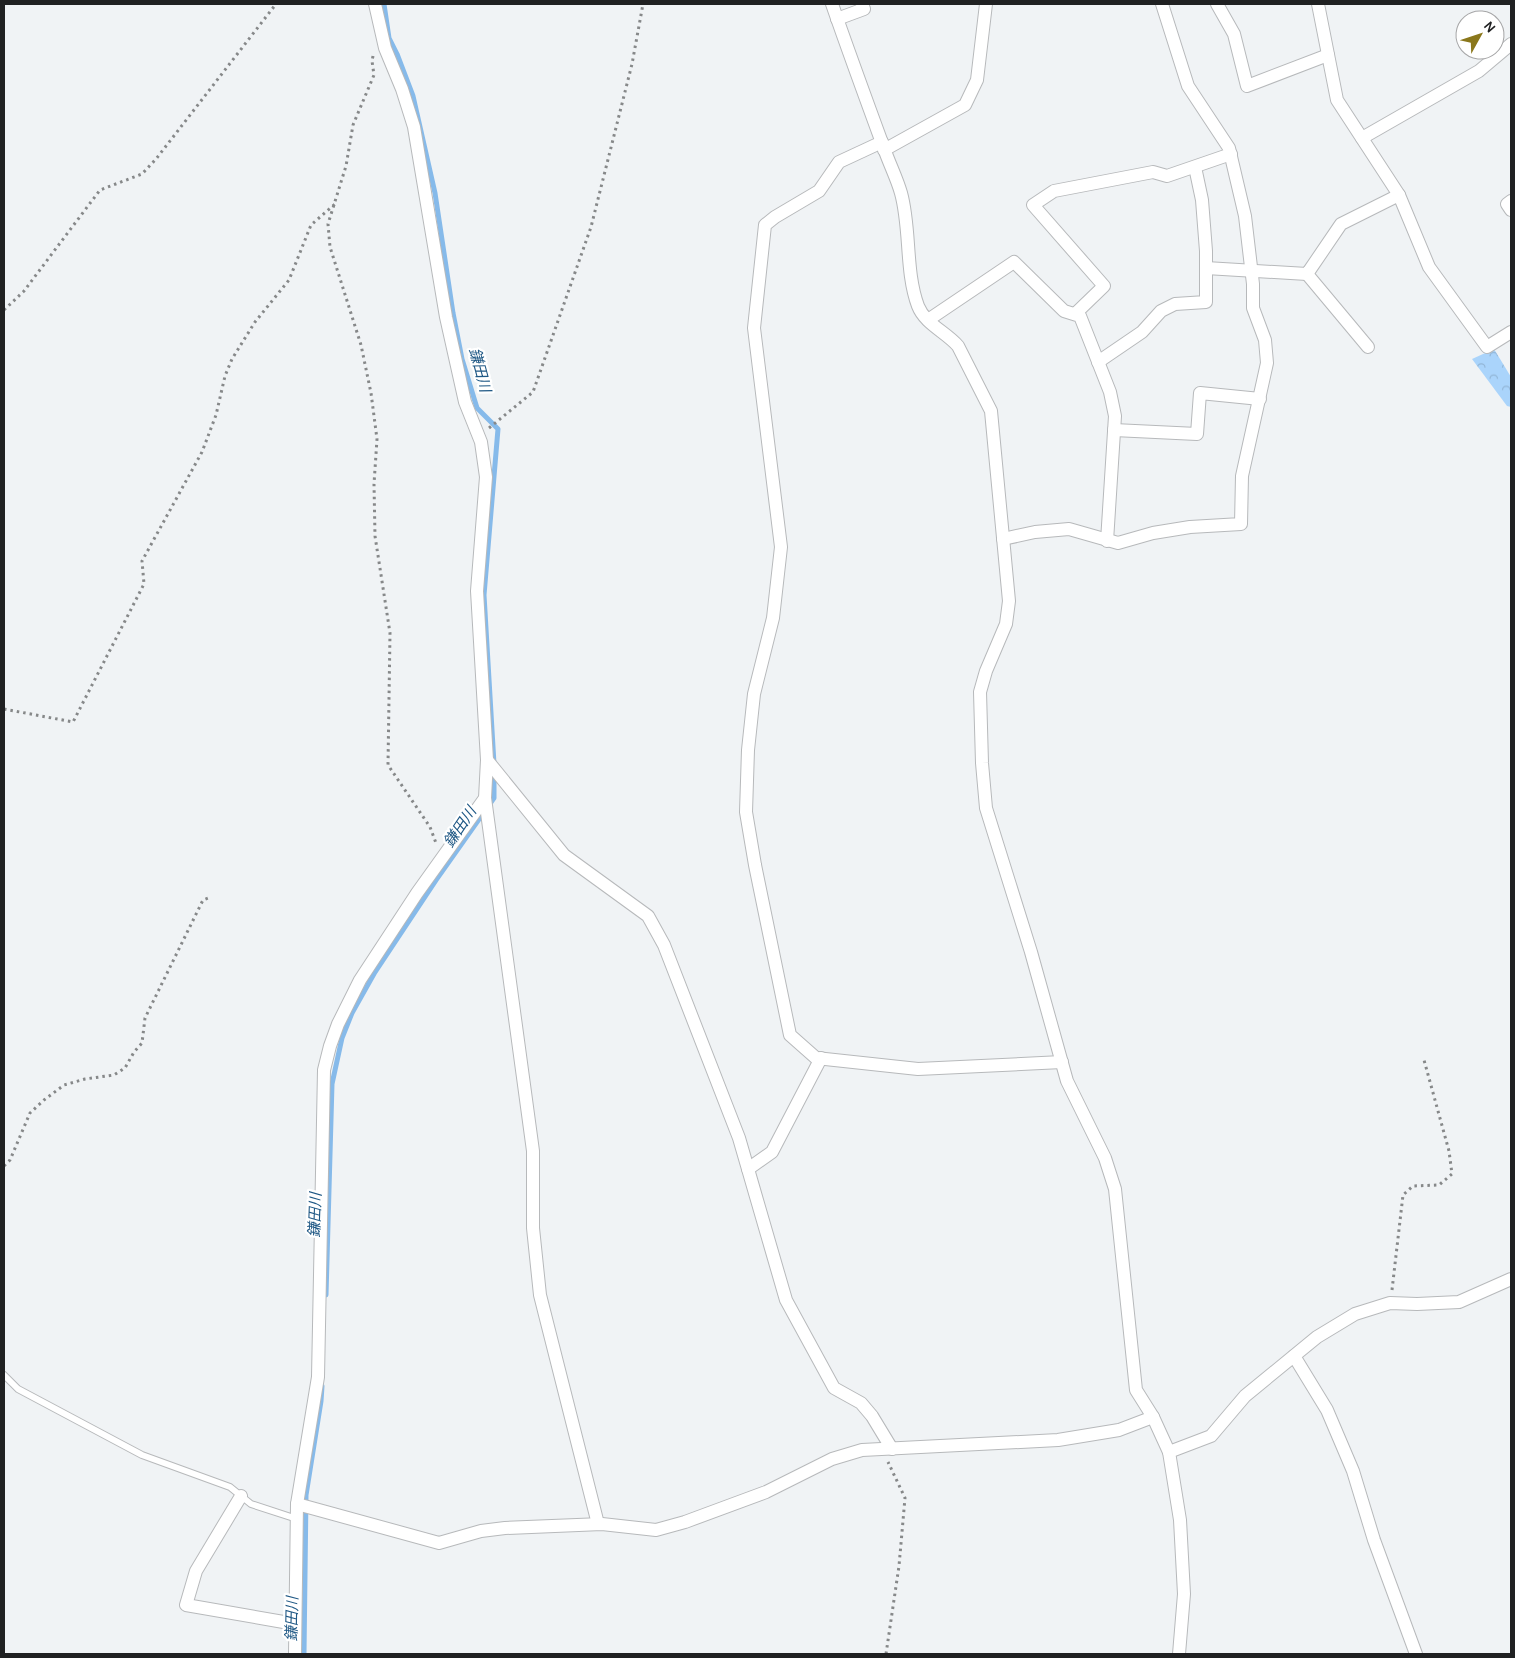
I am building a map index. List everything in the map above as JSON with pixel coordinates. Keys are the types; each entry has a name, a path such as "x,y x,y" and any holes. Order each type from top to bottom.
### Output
{"street":[{"path":"375,4 384,48 402,89 414,127 446,316 465,402 479,437 486,477 477,592 488,760 485,798 533,1151 533,1228 540,1294 598,1524"},
{"path":"832,4 883,146 901,190 906,214 912,280 919,307 928,320 958,346 990,412 1009,601 1006,624 986,671 980,692 982,763 986,808 1031,952 1067,1081 1105,1158 1115,1189 1136,1390 1153,1417 1169,1452 1180,1520 1184,1594 1179,1654"},
{"path":"837,19 864,9 862,4"},
{"path":"986,4 976,80 965,104 883,146 839,162 819,191 775,216 765,225 754,328 781,547 773,618 754,694 748,750 746,812 790,1035 816,1058 918,1069 1062,1062"},
{"path":"1217,4 1234,34 1247,86 1328,55"},
{"path":"1318,4 1337,100 1400,195 1429,266 1487,347 1511,332"},
{"path":"1003,539 1035,532 1069,529 1118,543 1153,533 1190,527 1241,524 1242,476 1267,363 1264,340 1254,308 1246,216 1229,148 1188,86 1164,5"},
{"path":"1362,138 1509,52"},
{"path":"1075,314 1104,286 1033,205 1054,192 1153,172 1167,176 1231,154"},
{"path":"1098,362 1142,332 1161,311 1175,304 1206,302 1202,200 1194,167"},
{"path":"1307,274 1341,224 1400,195"},
{"path":"1511,201 1508,204 1511,210"},
{"path":"928,320 1014,262 1064,311 1080,316 1110,392 1115,416 1107,541"},
{"path":"1206,268 1307,274 1368,347"},
{"path":"1114,430 1197,434 1200,393 1260,399"},
{"path":"488,760 564,855 648,916 668,954 738,1138 786,1300 834,1388 861,1403 872,1416 887,1449"},
{"path":"295,1654 297,1504 318,1377 324,1070 338,1024 360,980 417,893 485,798"},
{"path":"748,1169 772,1152 821,1058"},
{"path":"1169,1452 1211,1436 1245,1396 1317,1338 1355,1314 1390,1303 1459,1302 1511,1279"},
{"path":"1294,1356 1327,1410 1353,1472 1374,1540 1416,1654"},
{"path":"297,1504 439,1543 481,1531 505,1528 598,1524 656,1530 685,1522 766,1492 832,1459 862,1450 1058,1440 1119,1430 1153,1417"},
{"path":"241,1496 196,1571 186,1605 296,1624"}],"lane":[{"path":"4,1375 18,1389 142,1455 230,1488 252,1504 297,1519"}],"path":[{"path":"4,310 24,291 100,190 142,174 156,159 276,4"},
{"path":"479,437 533,392 591,227 632,64 643,4"},
{"path":"381,33 372,61 374,75 353,125 346,166 328,224 330,247 361,344 371,393 377,439 374,484 375,536 390,633 388,765 430,827 442,857"},
{"path":"4,709 73,722 144,584 142,561 202,452 216,415 225,376 232,359 255,322 289,280 311,225 335,204"},
{"path":"4,1166 10,1160 30,1113 44,1100 64,1086 85,1079 114,1076 125,1068 134,1052 142,1043 146,1018 203,900 211,897"},
{"path":"1390,1303 1403,1195 1413,1186 1439,1185 1452,1174 1449,1151 1424,1060"},
{"path":"886,1654 899,1566 905,1498 887,1449"}],"green space":[{"path":"1494,349 1511,377 1511,407 1507,406 1472,359"}],"waterway":[{"name":"鎌田川","path":"384,4 389,38 413,96 435,193 462,359 477,408 498,429 484,595 494,764"},
{"name":"鎌田川","path":"326,1295 332,1084 342,1038 352,1013 375,972 436,880 494,798 494,772"},
{"name":"鎌田川","path":"304,1654 306,1495 322,1386"}]}
